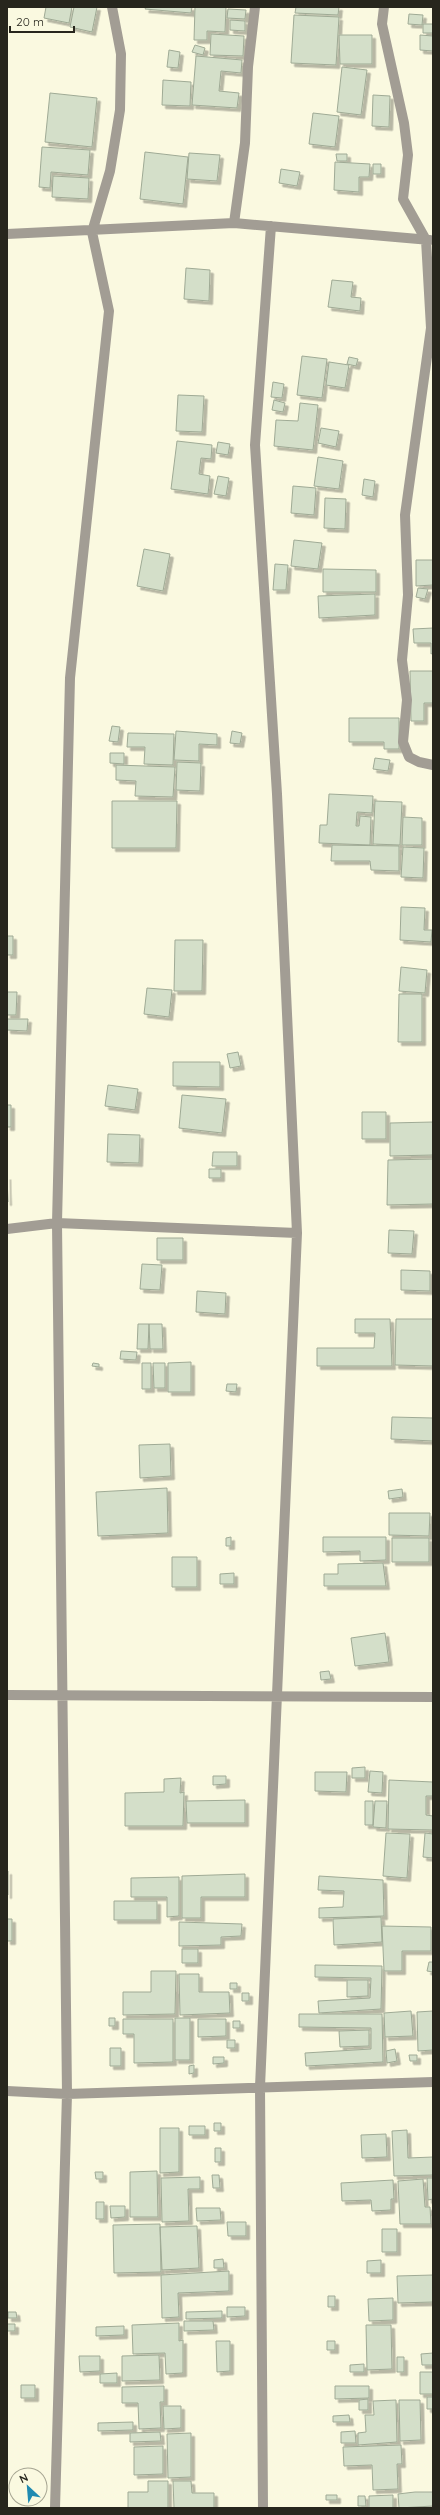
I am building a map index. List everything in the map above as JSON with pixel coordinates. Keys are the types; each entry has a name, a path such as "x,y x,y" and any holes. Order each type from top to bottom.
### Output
{"street":[{"path":"55,2508 67,2094 61,1696 57,1223 70,678 109,311 92,232 110,171 120,110 121,54 112,7"},
{"path":"234,223 245,144 248,67 255,7"},
{"path":"384,7 382,24 404,123 408,155 403,199 430,240 431,328 405,515 408,595 402,660 407,700 403,742 409,757 418,762 433,765"},
{"path":"7,234 92,232 234,223 430,240"},
{"path":"263,2508 260,2087 297,1233 276,794 255,446 271,226"},
{"path":"7,1229 57,1223 297,1233"},
{"path":"7,1696 433,1696"},
{"path":"7,2091 67,2094 433,2082"}],"building":[{"path":"46,7 72,7 69,23 44,18"},
{"path":"74,7 97,7 92,32 70,27"},
{"path":"146,7 192,7 191,13 145,9"},
{"path":"195,7 226,7 225,32 207,31 207,40 194,40"},
{"path":"296,7 339,7 338,15 295,13"},
{"path":"228,9 246,10 245,19 227,18"},
{"path":"409,14 423,15 422,25 408,24"},
{"path":"294,15 339,17 336,65 291,63"},
{"path":"230,20 245,21 245,31 230,30"},
{"path":"423,24 433,24 433,33 423,33"},
{"path":"211,34 244,36 243,56 210,55"},
{"path":"339,35 372,35 372,64 340,64"},
{"path":"420,35 433,36 433,51 420,50"},
{"path":"195,45 205,48 203,55 192,52"},
{"path":"169,50 180,52 178,68 167,67"},
{"path":"196,56 242,60 241,73 221,71 219,91 239,93 237,108 192,105"},
{"path":"342,67 367,70 361,115 337,112"},
{"path":"163,80 191,82 190,106 162,105"},
{"path":"50,93 97,98 92,147 45,142"},
{"path":"373,95 390,96 389,127 372,126"},
{"path":"313,113 339,116 335,147 309,144"},
{"path":"42,147 90,150 88,175 51,172 50,188 39,187"},
{"path":"145,152 188,157 183,204 140,199"},
{"path":"189,153 220,155 217,181 187,179"},
{"path":"336,154 347,154 347,161 337,161"},
{"path":"335,162 370,164 369,177 359,177 359,192 334,190"},
{"path":"373,164 381,164 381,174 373,174"},
{"path":"281,169 300,172 297,186 279,183"},
{"path":"53,176 89,178 88,199 52,197"},
{"path":"186,268 210,270 209,301 184,299"},
{"path":"332,280 353,282 351,297 361,298 360,311 328,307"},
{"path":"302,356 327,359 322,398 297,395"},
{"path":"349,357 358,359 356,366 347,364"},
{"path":"329,362 349,365 345,388 326,385"},
{"path":"273,382 284,384 282,398 271,397"},
{"path":"178,395 204,396 202,432 176,431"},
{"path":"274,400 285,403 283,412 272,410"},
{"path":"300,403 318,405 313,450 274,446 276,420 298,421"},
{"path":"321,428 339,431 336,447 318,443"},
{"path":"177,441 212,445 211,459 201,458 199,474 210,476 208,494 171,489"},
{"path":"218,442 230,444 228,455 216,453"},
{"path":"318,457 343,461 339,489 314,486"},
{"path":"218,476 229,478 226,496 214,494"},
{"path":"364,479 375,481 373,497 362,495"},
{"path":"293,486 316,488 314,515 291,513"},
{"path":"325,498 346,499 345,529 324,528"},
{"path":"294,540 322,543 318,569 291,566"},
{"path":"144,549 170,554 163,591 137,586"},
{"path":"416,560 433,560 433,585 416,586"},
{"path":"275,564 288,565 286,590 273,590"},
{"path":"323,569 376,570 376,592 323,592"},
{"path":"418,588 428,589 425,599 416,597"},
{"path":"375,594 375,615 319,618 318,596"},
{"path":"433,628 433,653 431,654 431,643 414,643 413,629"},
{"path":"410,671 433,671 433,703 424,703 424,721 411,721"},
{"path":"349,718 399,718 399,749 384,749 384,742 349,742"},
{"path":"112,726 120,727 118,742 109,741"},
{"path":"176,731 217,734 217,745 199,744 199,761 174,760"},
{"path":"232,731 242,733 240,744 230,743"},
{"path":"128,733 174,734 173,765 144,764 145,747 127,747"},
{"path":"110,753 124,753 124,764 110,763"},
{"path":"375,758 390,760 388,771 373,769"},
{"path":"177,762 201,763 200,791 176,790"},
{"path":"116,765 175,767 173,797 135,796 136,781 116,780"},
{"path":"329,794 373,796 372,813 357,812 356,826 359,826 360,816 371,817 370,845 319,843 320,825 327,825"},
{"path":"112,801 177,801 176,848 112,848"},
{"path":"375,801 402,802 400,845 373,844"},
{"path":"403,817 422,818 422,845 402,845"},
{"path":"332,845 399,846 399,871 371,870 370,861 331,861"},
{"path":"403,847 424,848 423,878 401,877"},
{"path":"401,907 425,908 424,930 432,930 431,942 400,940"},
{"path":"7,936 13,936 13,955 7,955"},
{"path":"175,940 203,940 202,991 174,991"},
{"path":"401,967 427,970 425,993 399,991"},
{"path":"147,988 172,990 169,1017 144,1014"},
{"path":"7,992 17,992 16,1015 7,1015"},
{"path":"399,994 422,994 422,1042 398,1042"},
{"path":"7,1019 28,1019 27,1031 7,1030"},
{"path":"238,1052 241,1066 230,1068 227,1054"},
{"path":"173,1062 220,1062 220,1087 173,1086"},
{"path":"108,1085 138,1089 135,1110 105,1106"},
{"path":"182,1095 226,1099 222,1133 179,1128"},
{"path":"7,1105 11,1105 11,1127 7,1127"},
{"path":"362,1112 386,1112 386,1139 362,1139"},
{"path":"433,1122 433,1155 390,1156 390,1123"},
{"path":"108,1134 140,1135 139,1163 107,1162"},
{"path":"213,1152 237,1152 237,1166 212,1166"},
{"path":"433,1159 433,1204 387,1205 388,1160"},
{"path":"209,1169 221,1169 221,1178 209,1178"},
{"path":"7,1176 8,1202 7,1202"},
{"path":"389,1230 414,1231 412,1254 388,1253"},
{"path":"157,1238 183,1238 183,1260 157,1260"},
{"path":"142,1264 162,1265 160,1290 140,1289"},
{"path":"401,1270 430,1271 430,1291 401,1290"},
{"path":"197,1291 226,1293 225,1314 196,1312"},
{"path":"355,1319 390,1319 392,1366 317,1366 317,1348 374,1348 375,1333 355,1333"},
{"path":"396,1319 433,1319 433,1366 395,1365"},
{"path":"138,1324 149,1324 148,1349 137,1349"},
{"path":"149,1324 162,1324 163,1349 150,1349"},
{"path":"121,1351 137,1352 136,1360 120,1359"},
{"path":"191,1362 191,1392 168,1392 168,1363"},
{"path":"93,1363 99,1364 99,1367 92,1366"},
{"path":"142,1363 151,1363 151,1389 142,1389"},
{"path":"153,1363 165,1363 165,1388 154,1388"},
{"path":"227,1384 237,1384 236,1392 226,1391"},
{"path":"392,1417 433,1418 433,1441 391,1439"},
{"path":"170,1444 171,1476 140,1478 139,1445"},
{"path":"167,1488 168,1533 98,1536 96,1492"},
{"path":"402,1489 403,1497 389,1499 388,1491"},
{"path":"389,1513 430,1513 429,1536 389,1535"},
{"path":"231,1537 231,1546 226,1546 226,1538"},
{"path":"323,1537 386,1537 386,1560 360,1561 360,1551 323,1552"},
{"path":"392,1538 429,1538 429,1562 392,1562"},
{"path":"172,1557 197,1557 197,1587 172,1587"},
{"path":"383,1563 386,1586 324,1586 324,1574 338,1574 338,1564"},
{"path":"234,1573 234,1584 220,1584 220,1574"},
{"path":"385,1633 389,1662 355,1666 351,1638"},
{"path":"329,1671 331,1679 321,1680 320,1672"},
{"path":"365,1767 365,1778 352,1778 352,1768"},
{"path":"370,1771 383,1772 382,1793 368,1792"},
{"path":"315,1772 347,1772 346,1792 315,1791"},
{"path":"213,1776 226,1776 226,1784 213,1785"},
{"path":"181,1778 180,1793 184,1792 183,1826 125,1826 125,1793 164,1792 164,1779"},
{"path":"389,1780 433,1782 433,1796 426,1796 426,1815 433,1816 433,1830 388,1829"},
{"path":"245,1800 245,1823 187,1823 186,1801"},
{"path":"365,1801 373,1801 373,1825 365,1825"},
{"path":"375,1801 387,1801 386,1828 373,1827"},
{"path":"386,1833 410,1834 407,1878 383,1876"},
{"path":"425,1833 433,1834 433,1858 423,1857"},
{"path":"8,1871 8,1895 7,1895"},
{"path":"245,1874 245,1897 201,1897 201,1918 182,1918 182,1876"},
{"path":"319,1876 383,1880 384,1916 319,1918 319,1908 343,1907 344,1891 318,1890"},
{"path":"179,1877 179,1916 167,1917 167,1897 131,1897 131,1878"},
{"path":"114,1901 157,1901 157,1920 114,1920"},
{"path":"381,1917 382,1942 334,1945 333,1919"},
{"path":"7,1919 12,1919 12,1941 7,1941"},
{"path":"179,1922 242,1924 241,1936 221,1937 221,1945 179,1946"},
{"path":"382,1926 431,1927 431,1951 402,1951 402,1971 384,1971"},
{"path":"182,1949 198,1949 198,1963 182,1963"},
{"path":"429,1962 433,1962 433,1972 427,1971"},
{"path":"315,1965 382,1966 381,2009 319,2013 318,2001 370,1998 371,1978 315,1977"},
{"path":"151,1971 176,1971 175,2014 123,2015 123,1992 151,1992"},
{"path":"179,1974 199,1974 199,1992 229,1992 230,2013 180,2015"},
{"path":"347,1980 368,1980 368,1996 347,1997"},
{"path":"230,1983 237,1983 237,1989 230,1989"},
{"path":"242,1993 249,1993 249,2001 242,2001"},
{"path":"411,2011 413,2036 385,2037 384,2013"},
{"path":"433,2011 433,2050 418,2051 417,2012"},
{"path":"299,2014 382,2014 383,2062 306,2066 305,2053 371,2049 371,2028 299,2027"},
{"path":"109,2018 115,2018 115,2026 109,2026"},
{"path":"175,2018 190,2018 190,2060 175,2060"},
{"path":"123,2019 173,2019 173,2062 134,2063 134,2034 123,2034"},
{"path":"198,2019 226,2019 226,2036 198,2037"},
{"path":"233,2021 240,2021 240,2028 233,2028"},
{"path":"369,2030 369,2046 340,2047 339,2031"},
{"path":"227,2040 235,2040 235,2048 227,2048"},
{"path":"110,2048 121,2048 121,2066 110,2066"},
{"path":"395,2049 397,2061 387,2063 386,2051"},
{"path":"409,2055 417,2055 417,2061 410,2061"},
{"path":"213,2057 224,2057 224,2063 213,2064"},
{"path":"194,2065 194,2073 189,2074 189,2066"},
{"path":"214,2123 221,2123 221,2131 214,2131"},
{"path":"189,2126 205,2126 205,2135 189,2135"},
{"path":"160,2128 179,2128 179,2172 160,2173"},
{"path":"407,2130 408,2158 433,2157 433,2175 394,2176 392,2131"},
{"path":"386,2134 387,2157 362,2158 361,2135"},
{"path":"215,2148 221,2148 221,2162 215,2162"},
{"path":"157,2171 158,2217 130,2217 130,2172"},
{"path":"95,2172 103,2172 103,2179 96,2179"},
{"path":"212,2175 219,2175 220,2188 213,2188"},
{"path":"200,2177 200,2189 188,2189 189,2221 162,2222 161,2178"},
{"path":"427,2178 433,2178 433,2199 428,2200"},
{"path":"423,2179 425,2207 430,2207 431,2224 400,2224 398,2181"},
{"path":"393,2180 394,2199 391,2199 391,2210 372,2211 371,2200 342,2201 341,2183"},
{"path":"96,2202 104,2202 104,2219 96,2219"},
{"path":"110,2206 125,2206 125,2217 111,2218"},
{"path":"196,2208 220,2208 221,2220 197,2221"},
{"path":"227,2222 246,2222 246,2236 228,2236"},
{"path":"160,2224 161,2272 114,2273 113,2225"},
{"path":"197,2226 199,2268 162,2270 160,2227"},
{"path":"382,2229 397,2229 397,2252 382,2252"},
{"path":"223,2259 224,2268 214,2268 214,2260"},
{"path":"381,2260 381,2273 367,2273 367,2261"},
{"path":"229,2271 229,2291 178,2293 179,2317 162,2318 161,2275"},
{"path":"433,2275 433,2302 398,2303 397,2276"},
{"path":"328,2296 335,2296 335,2307 328,2307"},
{"path":"393,2298 393,2320 369,2321 368,2299"},
{"path":"227,2307 245,2307 245,2316 227,2317"},
{"path":"222,2311 222,2318 186,2319 186,2312"},
{"path":"8,2312 16,2312 17,2318 8,2318"},
{"path":"184,2321 213,2321 214,2330 184,2331"},
{"path":"179,2323 179,2341 183,2340 183,2373 166,2374 165,2353 133,2354 132,2325"},
{"path":"7,2324 15,2324 15,2331 7,2331"},
{"path":"366,2325 391,2325 392,2369 367,2370"},
{"path":"124,2326 124,2335 96,2336 96,2327"},
{"path":"216,2341 230,2341 230,2371 217,2372"},
{"path":"327,2341 335,2341 335,2350 327,2350"},
{"path":"433,2353 433,2365 422,2365 421,2354"},
{"path":"159,2355 160,2380 122,2381 122,2356"},
{"path":"79,2356 100,2356 100,2371 80,2372"},
{"path":"397,2357 404,2357 404,2372 397,2372"},
{"path":"364,2364 364,2372 350,2372 350,2365"},
{"path":"420,2372 433,2372 433,2394 420,2394"},
{"path":"117,2373 117,2383 100,2383 100,2374"},
{"path":"21,2385 35,2385 35,2398 21,2398"},
{"path":"164,2386 164,2402 160,2402 161,2428 139,2429 138,2403 122,2403 122,2387"},
{"path":"335,2386 369,2386 369,2398 335,2399"},
{"path":"427,2397 433,2397 433,2409 427,2409"},
{"path":"368,2399 368,2410 359,2410 359,2400"},
{"path":"396,2400 397,2442 358,2445 358,2433 366,2432 365,2415 374,2415 373,2401"},
{"path":"399,2400 420,2400 421,2440 400,2441"},
{"path":"163,2406 181,2406 181,2428 164,2429"},
{"path":"349,2415 350,2422 333,2422 333,2416"},
{"path":"133,2422 133,2430 98,2431 98,2423"},
{"path":"355,2431 356,2443 341,2443 341,2432"},
{"path":"160,2432 161,2441 130,2442 130,2433"},
{"path":"191,2433 191,2477 168,2478 167,2434"},
{"path":"401,2445 402,2464 397,2464 398,2489 373,2490 372,2465 344,2466 343,2447"},
{"path":"163,2446 163,2474 134,2475 134,2447"},
{"path":"148,2481 168,2481 168,2508 128,2508 128,2492 148,2492"},
{"path":"173,2481 191,2481 192,2493 214,2493 214,2508 174,2508"},
{"path":"433,2492 433,2506 399,2508 398,2494"},
{"path":"326,2495 337,2495 337,2500 326,2500"},
{"path":"393,2495 393,2508 369,2508 369,2496"},
{"path":"358,2496 365,2496 366,2506 358,2506"}]}
